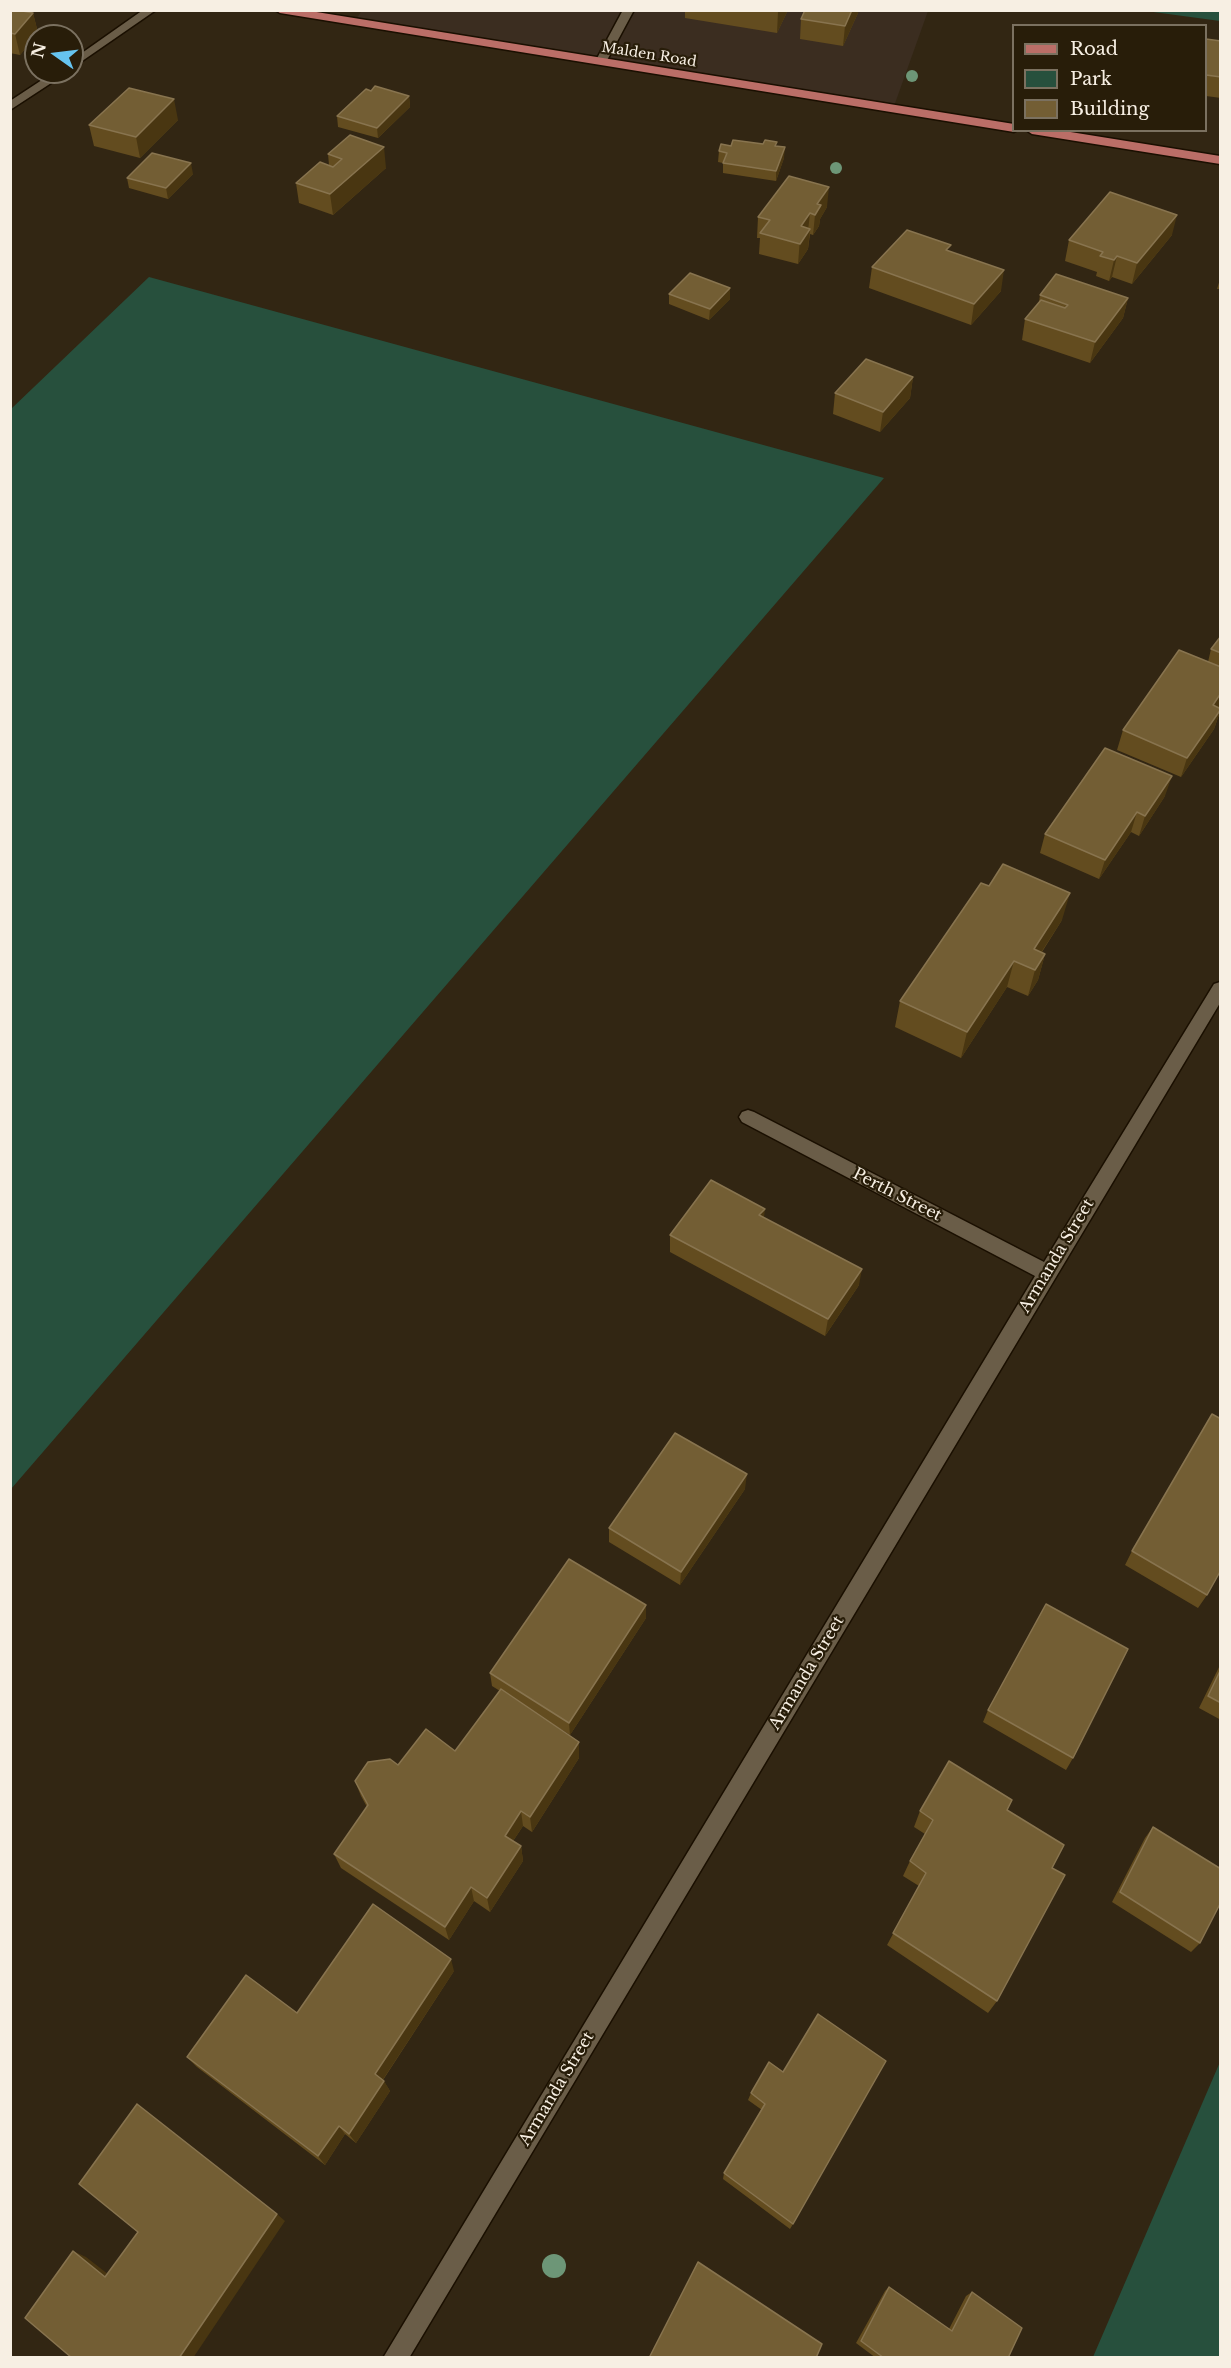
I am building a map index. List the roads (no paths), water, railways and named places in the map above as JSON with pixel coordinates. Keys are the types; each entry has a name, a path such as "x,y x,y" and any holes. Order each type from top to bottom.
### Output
{"main road":[{"name":"Malden Road","path":"279,10 1012,128"},
{"path":"1045,132 1221,160"}],"street":[{"path":"84,57 152,10"},
{"path":"601,62 629,10"},
{"path":"10,107 44,84"},
{"name":"Armanda Street","path":"395,2358 1047,1273 1221,989"},
{"name":"Perth Street","path":"748,1118 1047,1273"}]}
